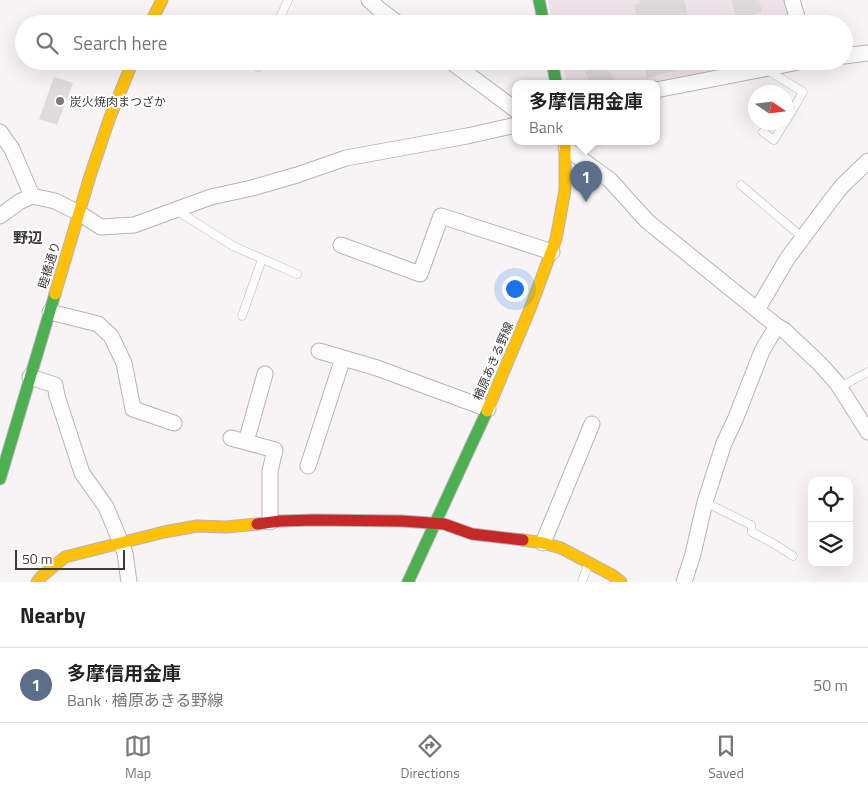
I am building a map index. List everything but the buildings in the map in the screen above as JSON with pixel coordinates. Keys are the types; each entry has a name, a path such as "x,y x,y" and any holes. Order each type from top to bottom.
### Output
{"main road":[{"path":"154,15 162,0"},
{"path":"539,0 542,15"},
{"name":"睦橋通り","path":"0,479 79,213 127,70"},
{"name":"楢原あきる野線","path":"408,582 488,409 552,252 565,190 565,145"},
{"path":"37,582 65,557 164,532 196,526 226,528 270,522 315,520 402,521 444,524 472,534 543,543 561,548 612,575 621,582"}],"street":[{"path":"369,0 387,15"},
{"path":"792,0 796,15"},
{"path":"853,55 868,53"},
{"path":"462,70 512,107"},
{"path":"660,89 761,70"},
{"path":"0,216 19,202 32,196 55,201 101,227 134,225 211,198 297,175 346,158 512,126"},
{"path":"0,132 12,149 32,196"},
{"path":"565,145 610,180 647,221 784,330 820,364 840,387 868,432"},
{"path":"757,310 802,238 842,186 868,160"},
{"path":"341,245 420,274 441,216 552,252"},
{"path":"50,312 98,324 111,336 124,363 133,410 174,423"},
{"path":"684,582 693,554 705,502 724,443 762,350 777,326"},
{"path":"319,351 377,368 488,409"},
{"path":"308,466 343,358"},
{"path":"265,374 239,440 275,450 270,471 270,522"},
{"path":"30,378 55,385 82,473 106,507 121,543 125,554 129,582"},
{"path":"543,543 592,424"}],"lane":[{"path":"281,15 288,0"},
{"path":"768,70 792,85"},
{"path":"793,86 803,92 793,109"},
{"path":"763,132 774,140 780,130"},
{"path":"741,185 802,238"},
{"path":"176,210 233,246 298,274"},
{"path":"242,316 262,259"},
{"path":"840,387 868,372"},
{"path":"705,502 750,524 752,532 793,556"},
{"path":"582,582 589,562"}],"shaded area":[{"path":"548,0 787,0 791,15 551,15"},
{"path":"564,70 724,70 660,82 660,80 566,80"}],"traffic: fast":[{"path":"539,0 542,15"},
{"path":"554,70 555,80"},
{"path":"0,479 55,294"},
{"path":"408,582 487,411"}],"traffic: slow":[{"path":"154,15 162,0"},
{"path":"55,294 90,176 110,117 129,70"},
{"path":"487,411 530,309 556,239 565,190 565,145"},
{"path":"37,582 65,557 164,532 197,526 226,527 257,524"},
{"path":"523,540 561,548 612,575 621,582"}],"traffic: jam":[{"path":"257,524 315,520 402,521 444,524 472,534 523,540"}],"place":[{"name":"炭火焼肉まつざか","path":"60,101"},
{"name":"多摩信用金庫","path":"586,202"}],"district":[{"name":"野辺","path":"28,237"}]}
